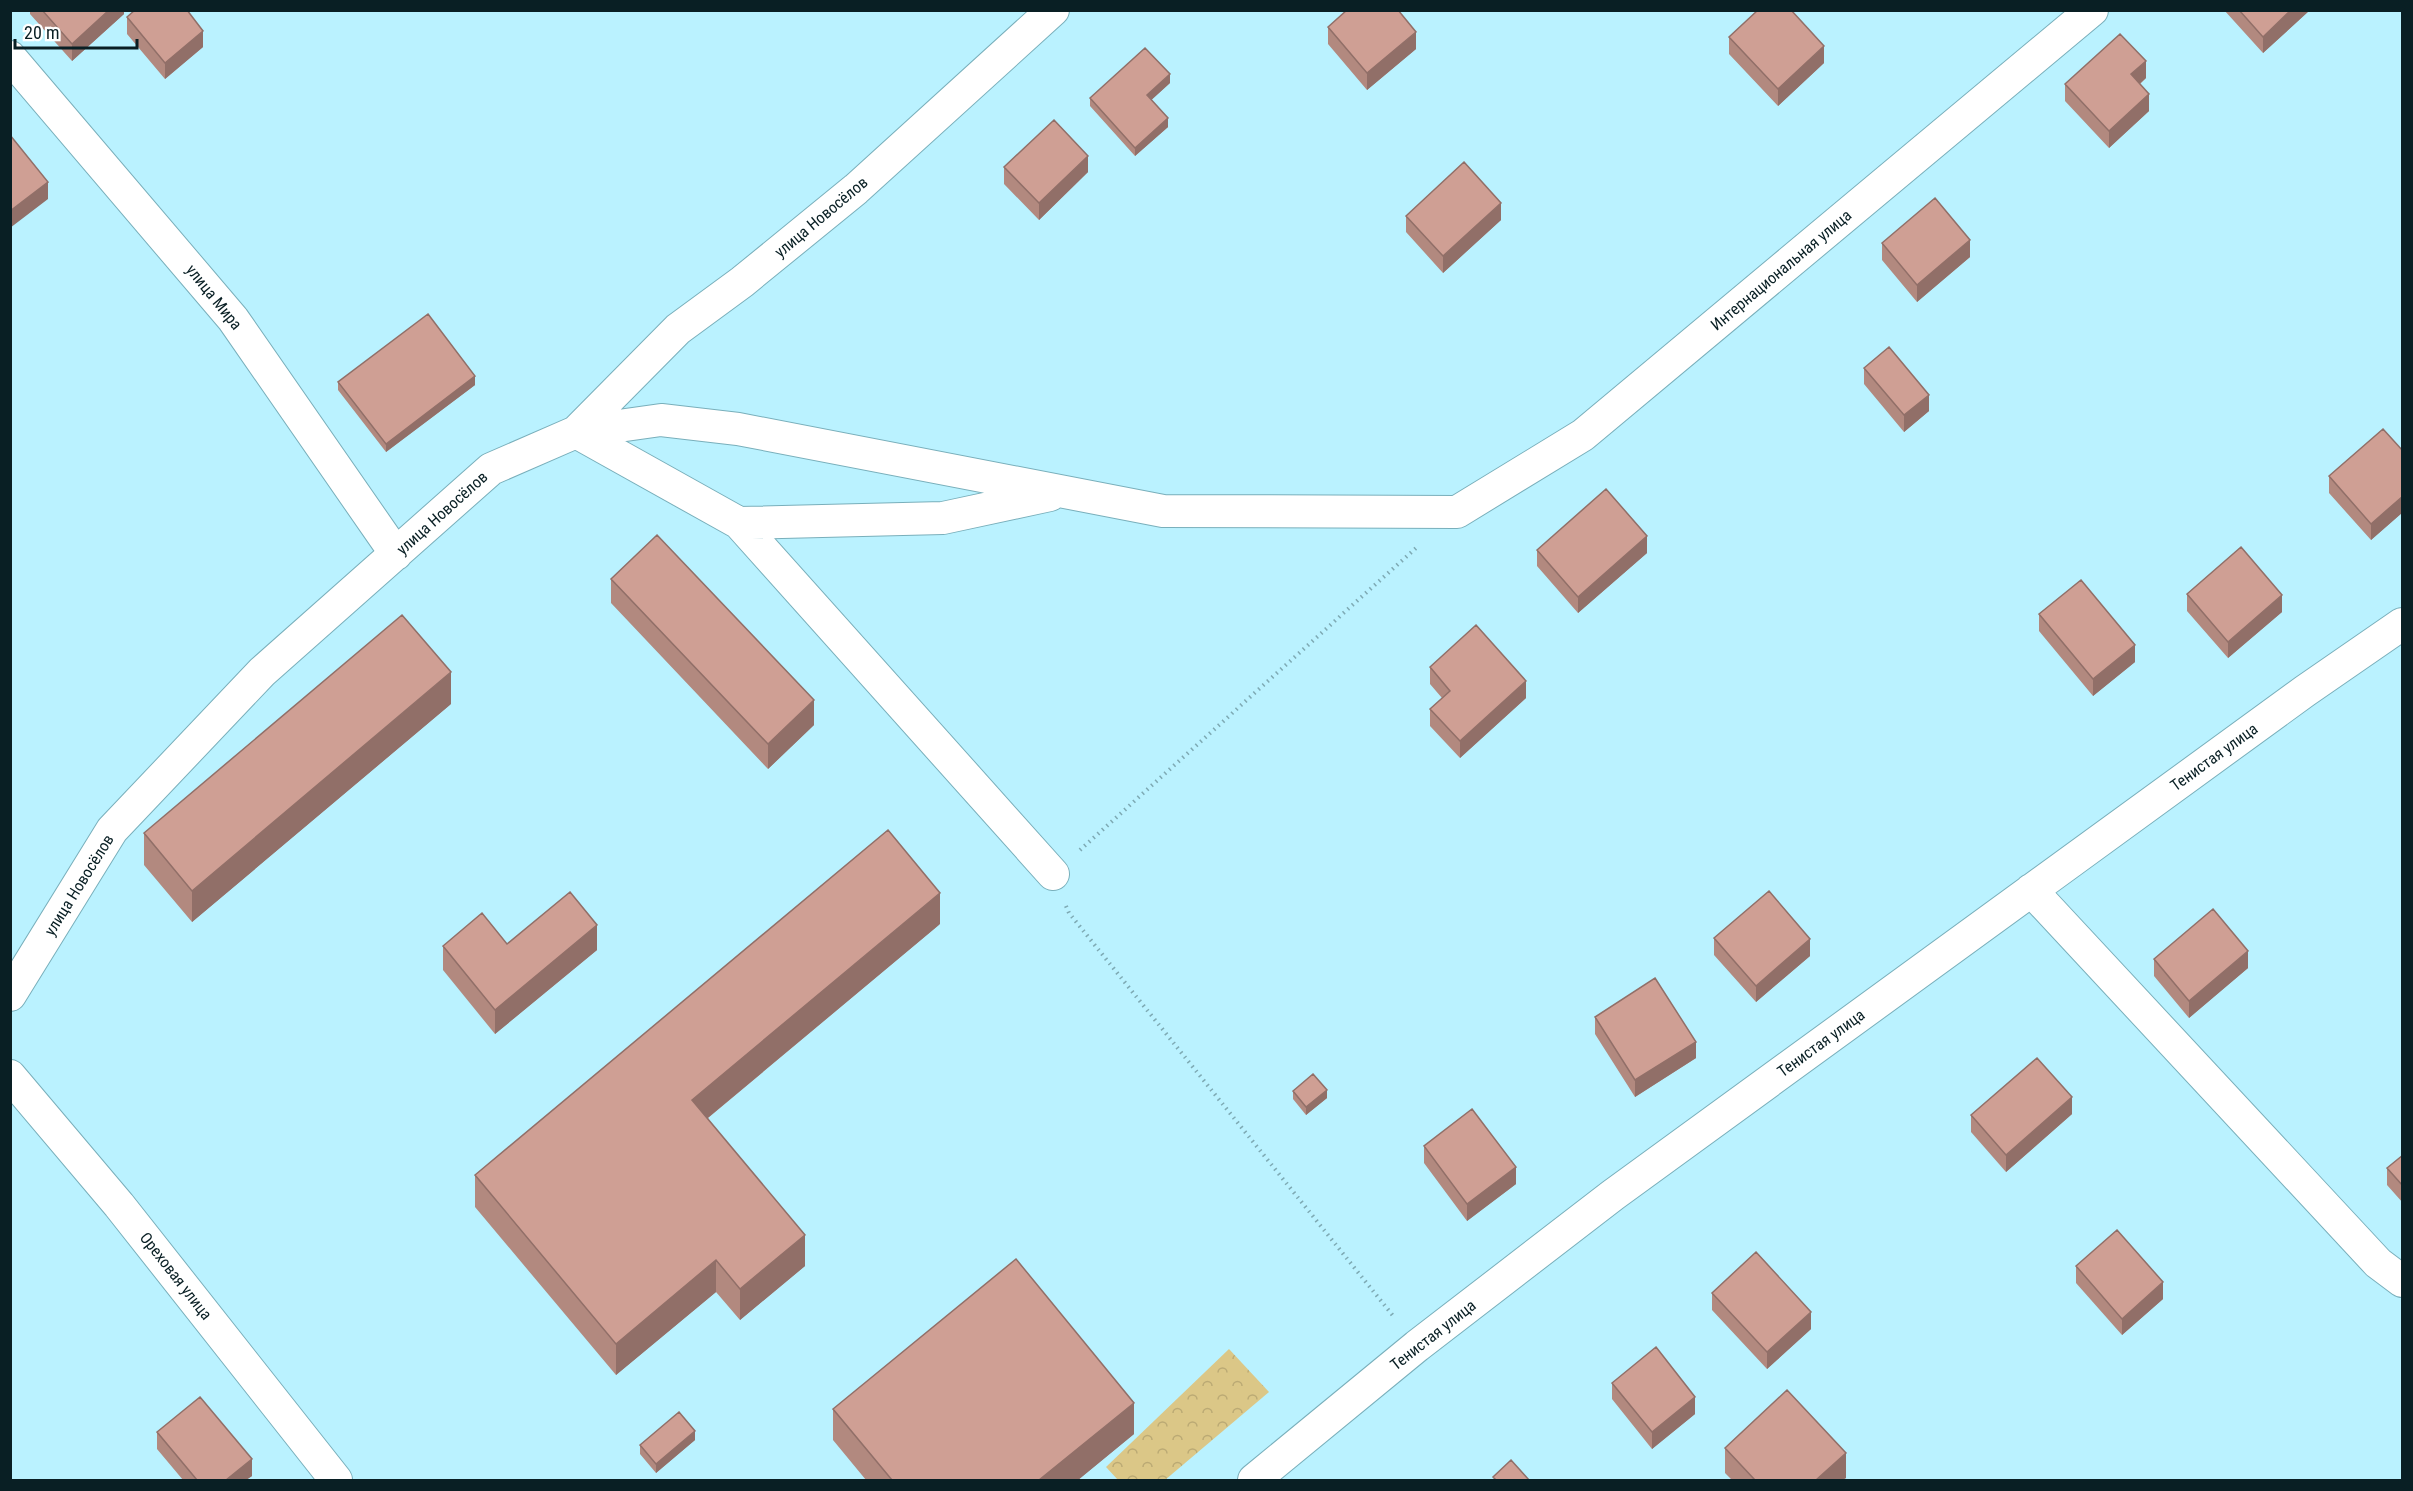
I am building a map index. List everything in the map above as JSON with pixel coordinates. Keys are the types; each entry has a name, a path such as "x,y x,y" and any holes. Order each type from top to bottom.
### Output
{"street":[{"name":"улица Новосёлов","path":"10,995 112,830 262,672 491,469 576,432 678,329 742,282 856,189 1053,10"},
{"name":"Интернациональная улица","path":"1457,512 1582,435 2092,10"},
{"name":"улица Мира","path":"10,57 233,319 396,554"},
{"path":"576,432 661,420 738,429 1163,512 1457,512"},
{"path":"576,432 739,523 1053,874"},
{"path":"739,523 943,518 1063,492"},
{"name":"Тенистая улица","path":"1254,1480 1417,1347 1613,1195 2295,697 2403,624"},
{"path":"2031,890 2378,1263 2403,1281"},
{"name":"Ореховая улица","path":"10,1076 119,1205 336,1480"}],"path":[{"path":"1417,1347 1069,913 1053,874 1457,512"}],"green space":[{"path":"1229,1349 1269,1392 1165,1480 1118,1480 1106,1467"}],"building":[{"path":"42,10 109,10 72,44"},
{"path":"135,10 187,10 203,31 165,63 127,17"},
{"path":"1347,10 1398,10 1416,32 1367,73 1328,27"},
{"path":"1758,10 1791,10 1824,46 1778,89 1729,37"},
{"path":"2239,10 2291,10 2263,37"},
{"path":"2120,34 2146,61 2131,74 2149,94 2109,131 2065,84"},
{"path":"1145,48 1170,74 1147,95 1168,118 1135,148 1090,98"},
{"path":"1054,120 1088,156 1039,203 1004,167"},
{"path":"10,135 48,182 10,211"},
{"path":"1464,162 1501,203 1443,256 1406,216"},
{"path":"1935,198 1970,240 1917,285 1882,243"},
{"path":"428,314 475,376 386,444 338,382"},
{"path":"1889,347 1929,395 1904,415 1864,368"},
{"path":"2383,429 2403,451 2403,496 2371,524 2329,476"},
{"path":"1606,489 1647,536 1578,597 1537,550"},
{"path":"657,535 814,700 768,744 611,579"},
{"path":"2241,547 2282,595 2228,642 2187,594"},
{"path":"2081,580 2135,645 2093,679 2039,614"},
{"path":"402,615 451,672 192,891 144,833"},
{"path":"1476,625 1526,681 1460,741 1430,709 1450,691 1430,667"},
{"path":"888,830 940,893 692,1100 805,1235 740,1289 716,1260 616,1344 475,1175"},
{"path":"1769,891 1810,939 1756,986 1714,938"},
{"path":"570,892 597,925 495,1010 443,946 482,913 507,944"},
{"path":"2213,909 2248,951 2189,1001 2154,959"},
{"path":"1655,978 1696,1042 1635,1080 1595,1017"},
{"path":"2037,1058 2072,1097 2006,1155 1971,1115"},
{"path":"1313,1074 1327,1090 1306,1107 1293,1091"},
{"path":"1472,1109 1516,1167 1467,1204 1424,1146"},
{"path":"2403,1155 2403,1186 2387,1168"},
{"path":"2117,1230 2163,1282 2122,1319 2076,1266"},
{"path":"1756,1252 1811,1312 1767,1352 1712,1293"},
{"path":"1016,1259 1134,1403 1039,1480 892,1480 833,1409"},
{"path":"1656,1347 1695,1397 1652,1432 1612,1383"},
{"path":"1787,1390 1846,1453 1816,1480 1755,1480 1725,1448"},
{"path":"200,1397 252,1459 226,1480 197,1480 157,1432"},
{"path":"679,1412 695,1431 656,1464 640,1445"},
{"path":"1511,1460 1529,1480 1496,1480 1493,1477"}]}
